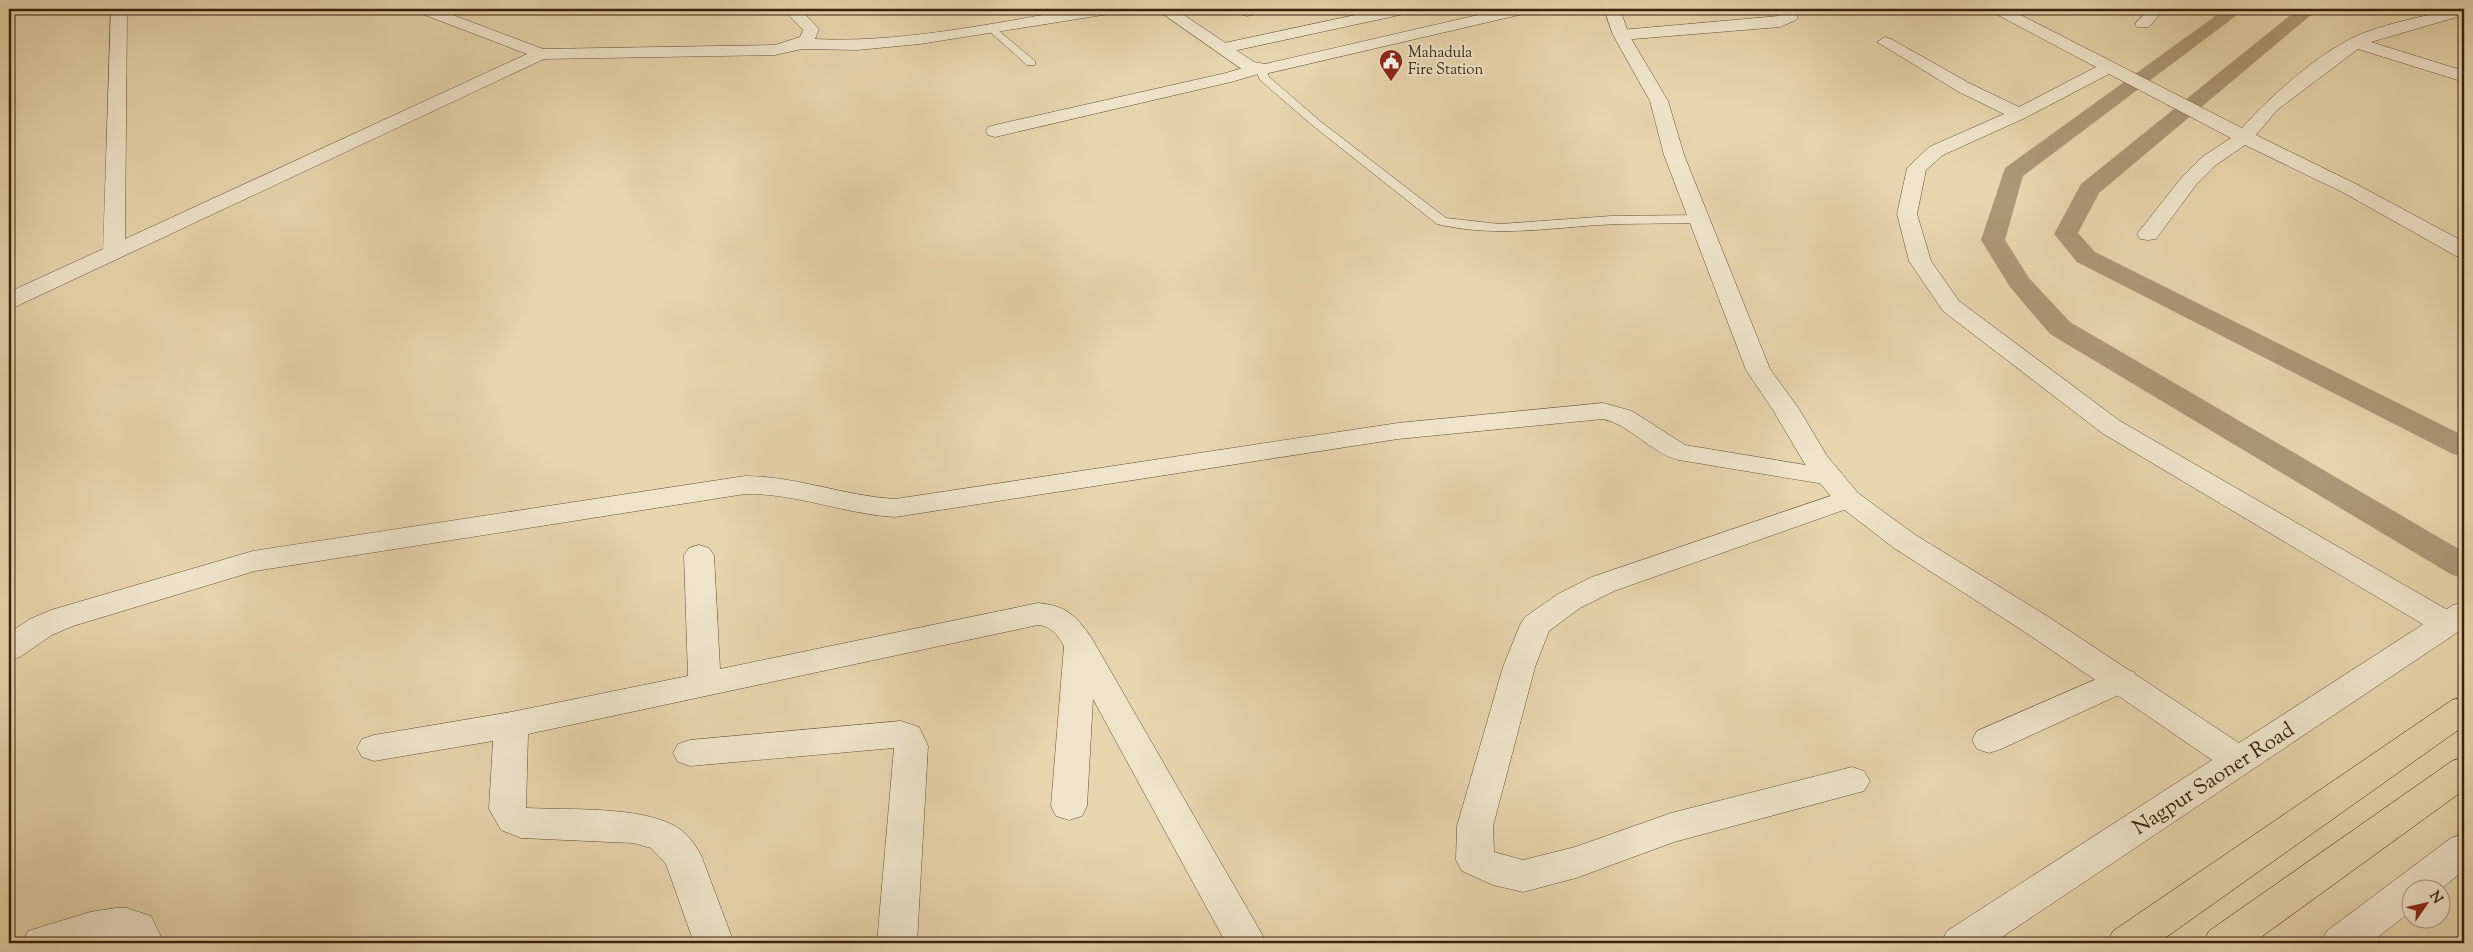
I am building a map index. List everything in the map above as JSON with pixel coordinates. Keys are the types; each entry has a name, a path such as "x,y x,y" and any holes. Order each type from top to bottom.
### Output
{"highway":[{"path":"2127,943 2464,709"},
{"path":"2223,943 2464,771"}],"street":[{"path":"114,252 120,9"},
{"path":"423,9 541,54 775,50 800,44 808,40 811,29 791,9"},
{"path":"800,44 855,46 992,28 1109,9"},
{"path":"1164,9 1224,48 1261,69"},
{"path":"1224,48 1404,9"},
{"path":"995,131 1523,9"},
{"path":"1612,9 1621,35 1659,101 1674,155 1698,219 1730,293 1758,370 1786,409 1816,460 1839,488 1904,541 2122,680 2240,761"},
{"path":"1621,35 1780,22 1790,17 1778,9"},
{"path":"1998,9 2244,137 2351,189 2464,251"},
{"path":"2143,24 2158,9"},
{"path":"2148,234 2209,160 2244,137 2271,106 2337,55 2371,36 2464,10"},
{"path":"2429,20 2456,28"},
{"path":"1885,42 1965,88 2020,114"},
{"path":"2356,43 2464,77"},
{"path":"9,301 541,54"},
{"path":"2118,70 1936,151 1917,168 1908,214 1920,260 1951,306 2111,427 2455,619"},
{"path":"9,649 41,627 62,618 253,561 745,485 781,486 868,507 895,508 1398,431 1603,411 1621,415 1660,444 1679,452 1839,488"},
{"path":"1839,488 1603,584 1569,601 1536,626 1519,667 1475,826 1475,860 1493,869 1523,876 1576,862 1671,828 1852,781"},
{"path":"699,555 705,685"},
{"path":"374,748 511,725 1038,614 1052,614 1063,621 1080,645 1246,943"},
{"name":"Nagpur Saoner Road","path":"1961,943 2455,619"},
{"path":"1069,806 1080,645"},
{"path":"1989,740 2122,680"},
{"path":"511,725 507,809 514,820 521,823 633,828 663,837 677,850 686,863 714,943"},
{"path":"690,753 901,734 907,736 911,746 897,943"},
{"path":"2424,880 2464,850"},
{"path":"2342,943 2400,898"},
{"path":"42,943 111,925 126,924 136,927 143,936 144,943"}],"lane":[{"path":"992,28 1031,63"},
{"path":"1261,69 1264,78 1286,98 1442,221 1462,227 1496,229 1602,221 1698,219"}],"waterway":[{"path":"2236,9 2013,173 1993,240 2019,282 2060,328 2464,567"},
{"path":"2309,9 2089,189 2066,234 2086,257 2464,448"}],"place":[{"name":"Mahadula Fire Station","path":"1391,82"}]}
